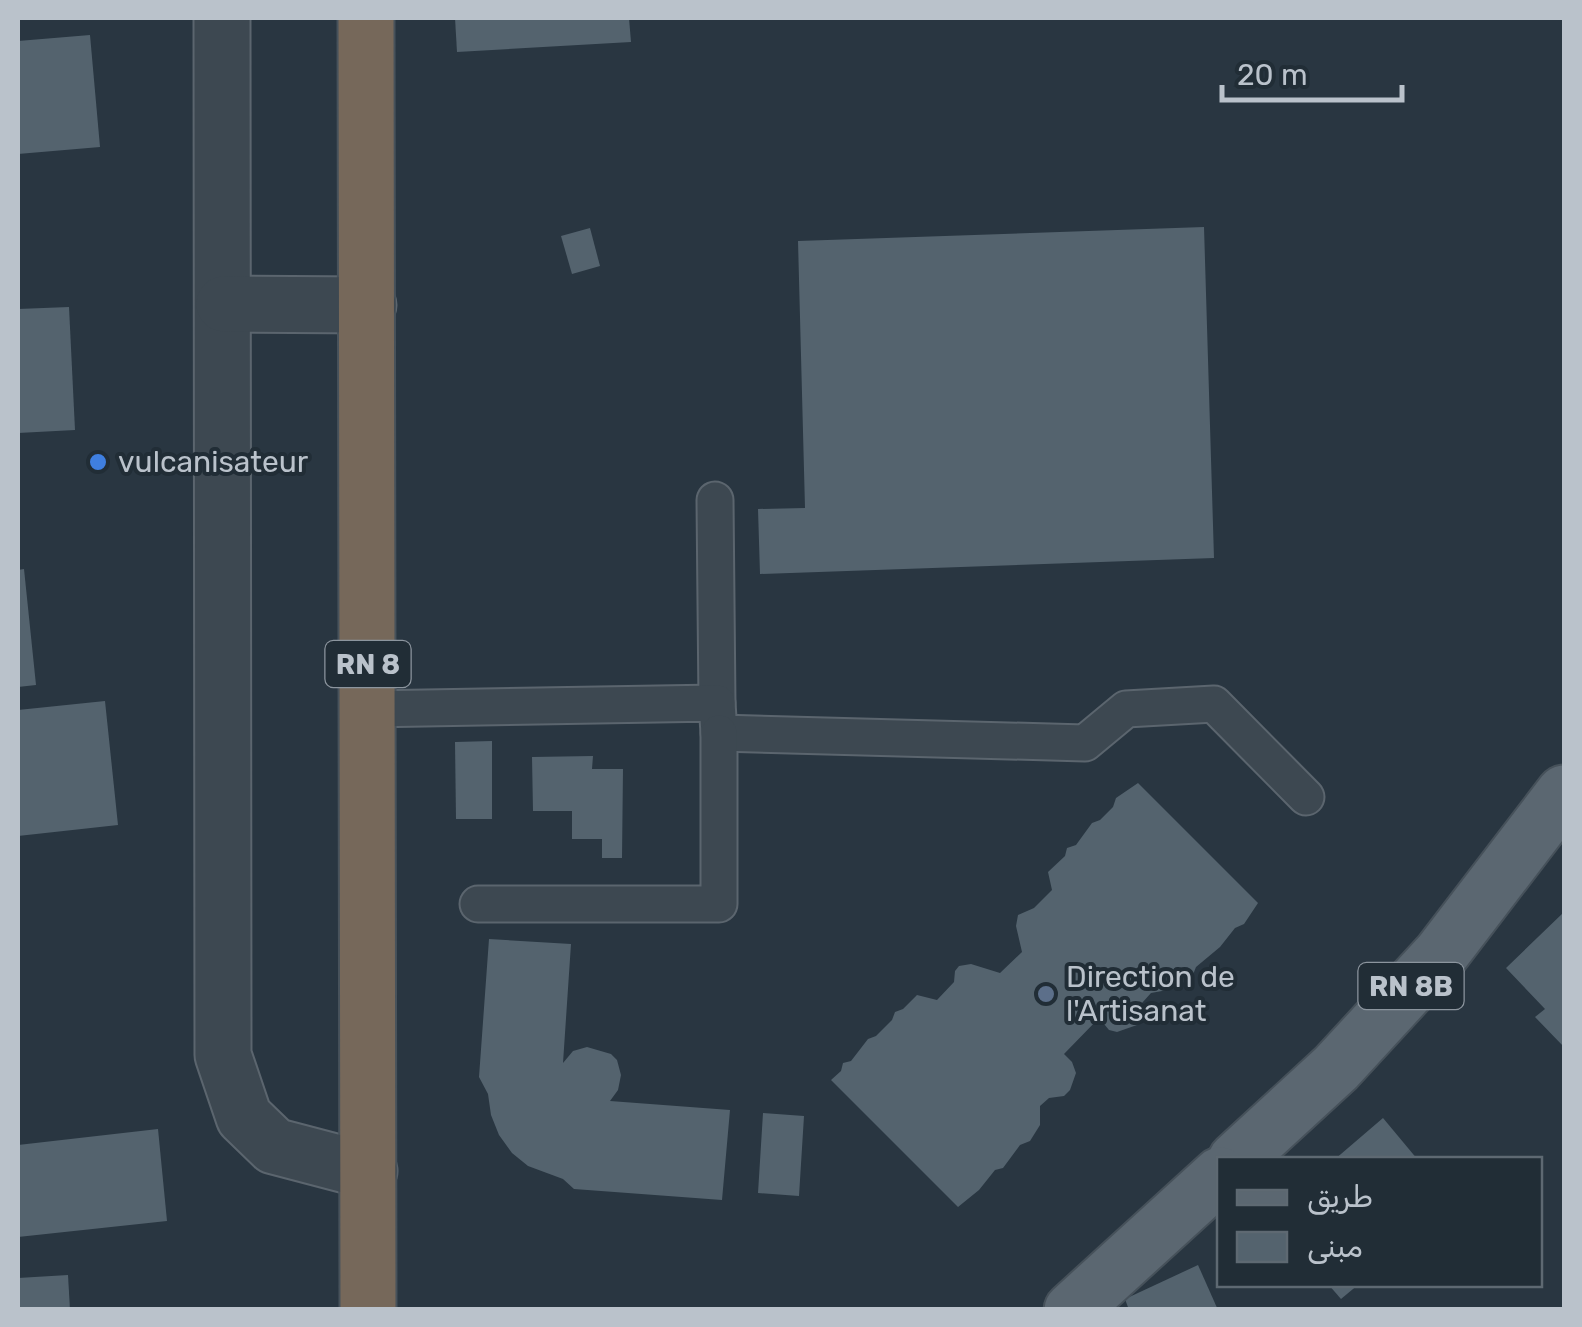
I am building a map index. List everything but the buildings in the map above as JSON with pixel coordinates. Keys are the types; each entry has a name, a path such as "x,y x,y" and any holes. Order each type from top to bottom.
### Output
{"highway":[{"name":"RN 8","path":"366,18 368,1310"}],"main road":[{"name":"RN 8B","path":"1239,1157 1336,1068 1440,954 1564,793"},
{"path":"1072,1310 1217,1177"}],"street":[{"path":"222,18 223,1055 244,1117 274,1146 369,1171"},
{"path":"224,304 368,305"}],"lane":[{"path":"478,904 720,904 715,500"},
{"path":"368,709 718,718 1086,743 1126,709 1214,704 1306,797"}],"place":[{"name":"vulcanisateur","path":"98,462"},
{"name":"Direction de l'Artisanat","path":"1046,994"}]}
